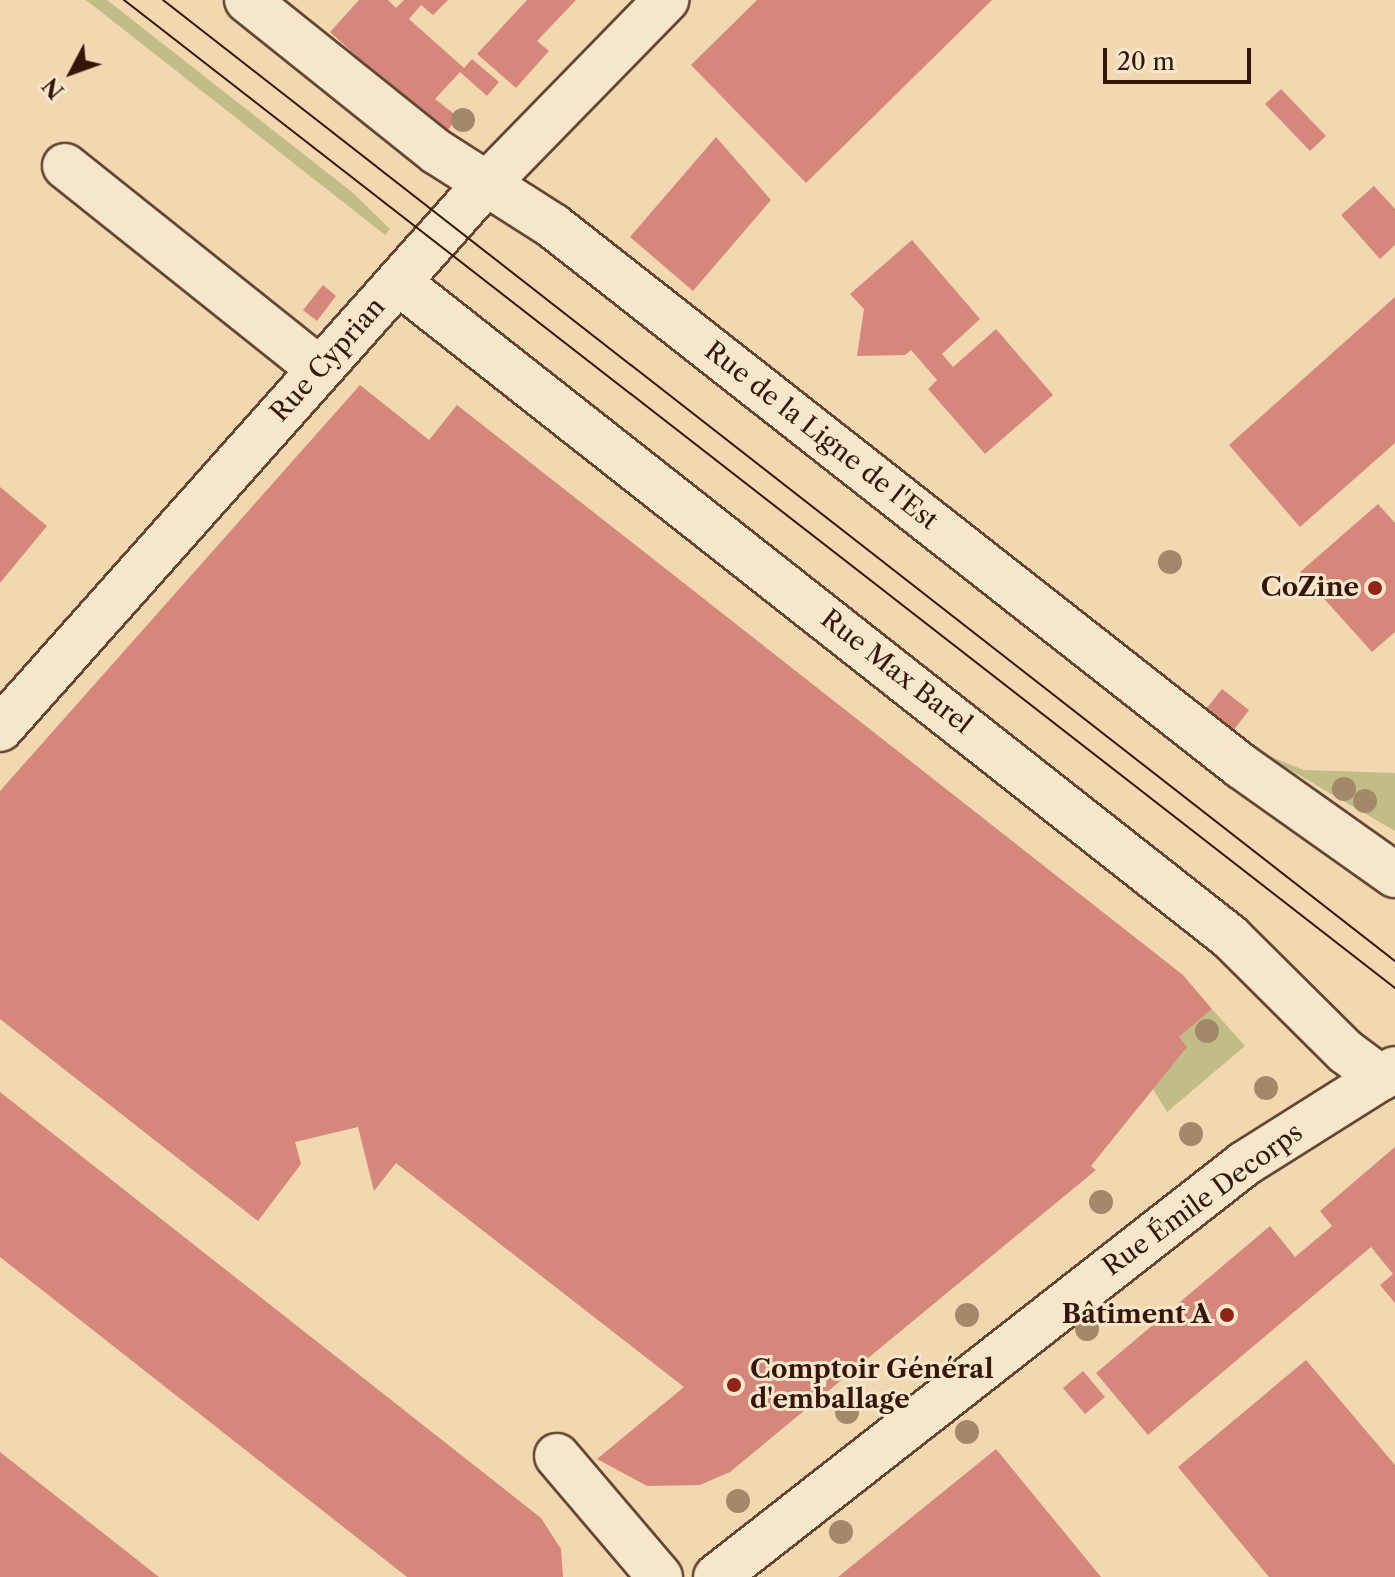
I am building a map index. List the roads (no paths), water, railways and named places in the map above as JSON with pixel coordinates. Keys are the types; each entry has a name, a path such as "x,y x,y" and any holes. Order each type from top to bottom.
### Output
{"street":[{"name":"Rue de la Ligne de l'Est","path":"247,0 437,152 553,226 1241,766 1395,875"},
{"name":"Rue Cyprian","path":"0,729 488,182 666,0"},
{"path":"65,166 319,369"},
{"name":"Rue Max Barel","path":"398,282 1230,937 1346,1052 1388,1074"},
{"name":"Rue Émile Decorps","path":"716,1577 1244,1164 1388,1074"},
{"path":"557,1456 642,1571"}],"tram line":[{"path":"124,0 1395,988"},
{"path":"163,0 1395,961"}],"place":[{"name":"CoZine","path":"1375,588"},
{"name":"Bâtiment A","path":"1227,1315"},
{"name":"Comptoir Général d'emballage","path":"734,1385"}]}
